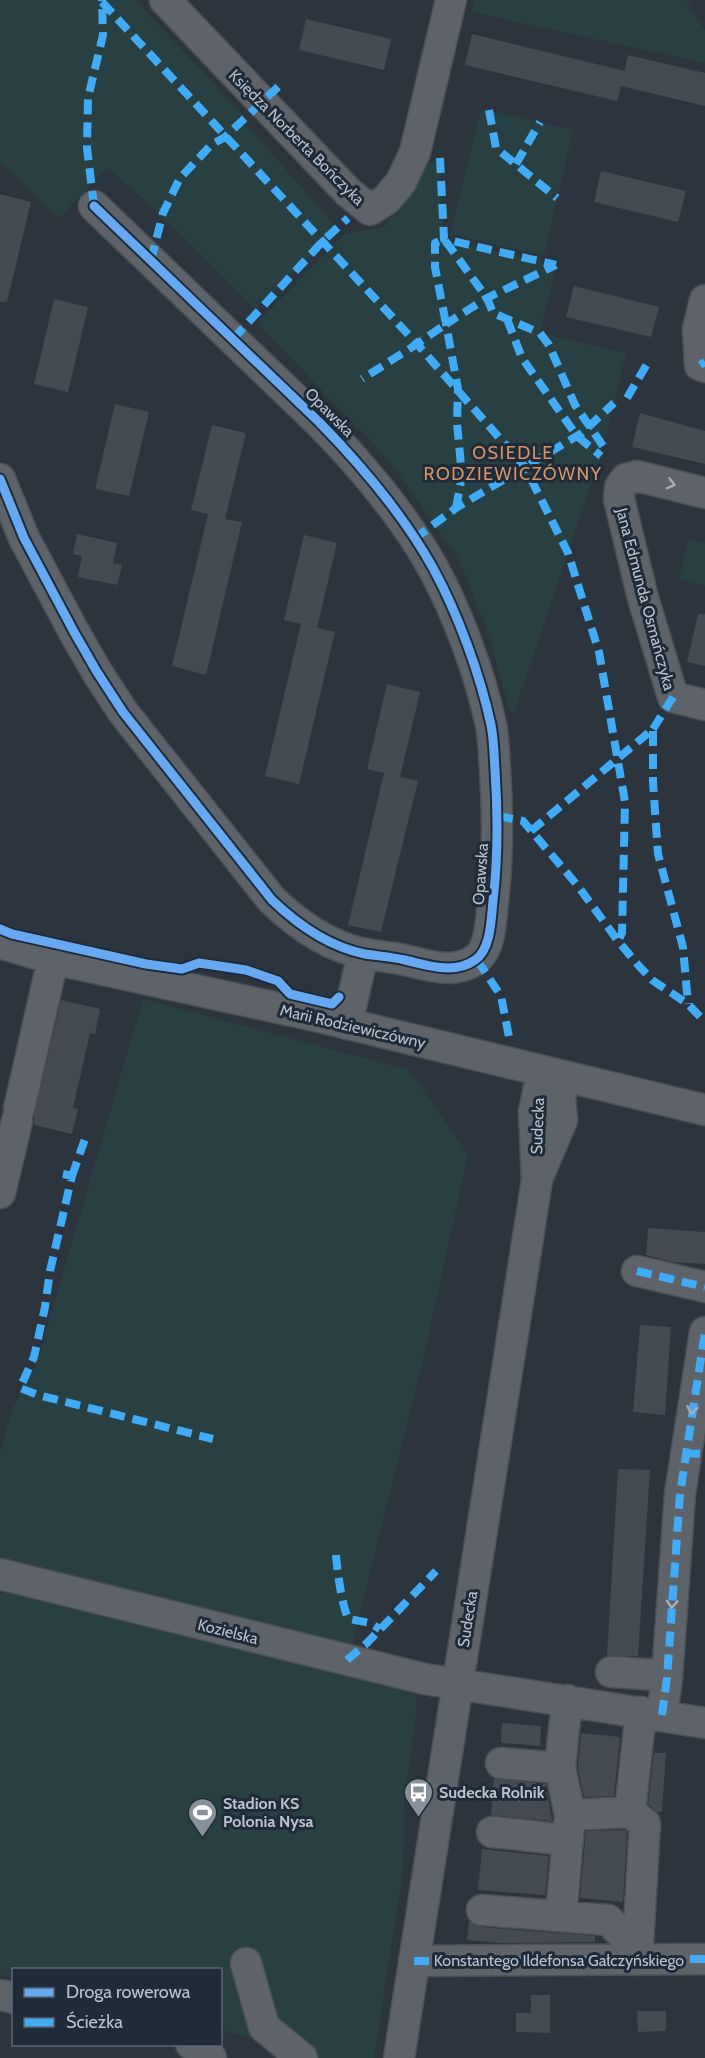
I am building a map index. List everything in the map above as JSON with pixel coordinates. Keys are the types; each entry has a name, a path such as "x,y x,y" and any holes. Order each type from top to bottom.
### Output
{"street":[{"name":"Księdza Norberta Bończyka","path":"165,0 348,192 370,210 387,199 401,182 414,152 451,0"},
{"name":"Opawska","path":"0,479 12,542 74,632 123,712 254,879 291,918 331,942 363,953 443,968 459,968 477,960 489,939 495,882 498,816 493,745 490,723 466,642 433,568 399,515 348,452 320,422 94,207"},
{"path":"705,300 698,329 700,365 705,367"},
{"name":"Jana Edmunda Osmańczyka","path":"705,493 637,477 626,478 620,486 619,499 646,608 673,697 705,705"},
{"name":"Marii Rodziewiczówny","path":"0,943 53,959 347,1024 705,1110"},
{"path":"347,1024 363,953"},
{"path":"0,1193 53,959"},
{"name":"Sudecka","path":"537,1180 562,1120 560,1094 549,1073"},
{"name":"Sudecka","path":"399,2058 537,1180 534,1112 549,1073"},
{"name":"Sudecka","path":"562,1120 592,1098 625,1091"},
{"path":"637,1271 705,1287"},
{"path":"630,1812 651,1714 667,1678 676,1538 695,1454 705,1332"},
{"name":"Kozielska","path":"0,1574 425,1679 457,1684"},
{"path":"611,1672 660,1675 667,1678"},
{"path":"457,1684 705,1723"},
{"path":"561,1915 569,1827 560,1768 567,1700"},
{"path":"501,1763 560,1768"},
{"path":"492,1833 569,1827 630,1812"},
{"path":"630,1812 645,1824 638,1951"},
{"path":"482,1910 608,1920 638,1951"},
{"name":"Konstantego Ildefonsa Gałczyńskiego","path":"414,1961 638,1951 705,1959"},
{"path":"246,1963 264,2027 302,2058"},
{"path":"194,2046 211,2058"}],"green space":[{"path":"0,0 135,0 245,117 242,120 339,230 255,309 155,209 107,168 59,218 0,162"},
{"path":"475,0 686,0 705,31 705,63 472,12"},
{"path":"481,109 573,130 544,256 450,234"},
{"path":"440,158 444,239 556,265 540,333 626,353 601,456 512,718 487,630 458,558 388,459 257,323 345,234 384,227 426,165"},
{"path":"689,539 705,543 705,586 679,579"},
{"path":"143,999 409,1070 468,1154 427,1343 351,1650 0,1560 0,1454 12,1409 37,1362"},
{"name":"Stadion KS Polonia Nysa","path":"0,1586 416,1691 417,1708 404,1803 403,1871 374,2058 290,2058 253,2038 222,2030 222,1968 12,1968 12,1978 0,1975"}],"building":[{"path":"306,19 391,39 384,70 299,50"},
{"path":"472,34 625,71 617,101 465,65"},
{"path":"628,55 705,73 705,106 621,86"},
{"path":"601,171 686,191 678,222 594,202"},
{"path":"0,194 31,202 7,302 0,302"},
{"path":"574,286 659,307 651,337 566,317"},
{"path":"54,299 88,307 68,392 34,384"},
{"path":"115,404 149,412 129,496 95,489"},
{"path":"640,413 705,431 705,464 632,447"},
{"path":"212,425 246,433 225,519 242,522 206,675 172,666 208,514 191,510"},
{"path":"77,534 117,543 113,563 122,565 117,585 78,577 82,556 73,554"},
{"path":"304,535 337,543 317,628 335,632 299,784 265,776 301,624 284,620"},
{"path":"698,614 705,614 705,666 687,662"},
{"path":"387,684 420,692 400,777 367,769"},
{"path":"384,773 418,781 381,932 348,925"},
{"path":"61,1000 100,1009 95,1034 90,1033 73,1108 78,1109 72,1134 34,1125"},
{"path":"648,1228 705,1232 705,1264 672,1262 646,1255"},
{"path":"640,1325 671,1327 665,1415 633,1412"},
{"path":"618,1469 650,1470 638,1656 607,1656"},
{"path":"502,1723 541,1726 540,1746 501,1743"},
{"path":"581,1733 620,1737 614,1796 584,1797 578,1768"},
{"path":"654,1753 666,1753 662,1812 657,1812 648,1804"},
{"path":"494,1779 546,1784 552,1821 491,1815"},
{"path":"624,1830 627,1832 623,1902 580,1898 586,1831"},
{"path":"482,1849 549,1856 545,1895 478,1890"},
{"path":"469,1921 481,1927 595,1936 595,1942 500,1943 467,1940"},
{"path":"531,1995 550,1995 550,2033 516,2032 516,2013 531,2013"},
{"path":"637,2011 666,2011 666,2031 638,2032"}],"marked path":[{"path":"94,206 87,148 88,98 103,35 102,0"},
{"path":"102,2 417,344 362,379"},
{"path":"151,260 163,213 180,178 211,145 225,137 280,85"},
{"path":"489,110 496,148 557,198"},
{"path":"516,164 540,122"},
{"path":"440,158 444,239 556,265"},
{"path":"233,339 323,241 348,218"},
{"path":"603,446 575,405 549,345 540,333 493,313 487,298 444,239 435,243 435,267 446,324 417,344 525,467 568,553 599,652 625,802 622,933 618,941"},
{"path":"456,508 462,476 457,423 458,389 446,324 487,298 556,265"},
{"path":"507,319 522,358 577,436 601,456"},
{"path":"627,398 650,359"},
{"path":"700,365 705,362"},
{"path":"414,539 456,508 582,433 614,403"},
{"path":"653,729 673,697"},
{"path":"531,831 653,729 653,782 658,854 683,947 688,1004"},
{"path":"498,816 523,821 578,886 639,966 652,980 688,1004 705,1022"},
{"path":"477,960 501,996 510,1042"},
{"path":"72,1176 86,1136"},
{"path":"63,1174 72,1176 50,1271 34,1357 20,1388 38,1395 213,1439"},
{"path":"637,1271 705,1287"},
{"path":"662,1715 667,1678 680,1494 705,1332"},
{"path":"685,1453 705,1454"},
{"path":"336,1555 346,1614 349,1619 370,1623 380,1629"},
{"path":"347,1660 367,1643 436,1571"},
{"path":"414,1961 705,1959"}],"cycle path":[{"path":"0,479 24,538 97,672 123,712 272,900 292,918 315,933 352,951 440,968 467,965 475,960 484,949 489,934 496,869 497,803 493,736 474,665 459,624 433,568 409,529 351,456 319,422 94,206"},
{"path":"0,929 12,934 146,964 182,969 199,963 246,970 278,981 290,994 332,1004 339,997"}],"place":[{"name":"Sudecka Rolnik","path":"418,1818"},
{"name":"Stadion KS Polonia Nysa","path":"202,1838"}],"district":[{"name":"OSIEDLE RODZIEWICZÓWNY","path":"513,463"}]}
